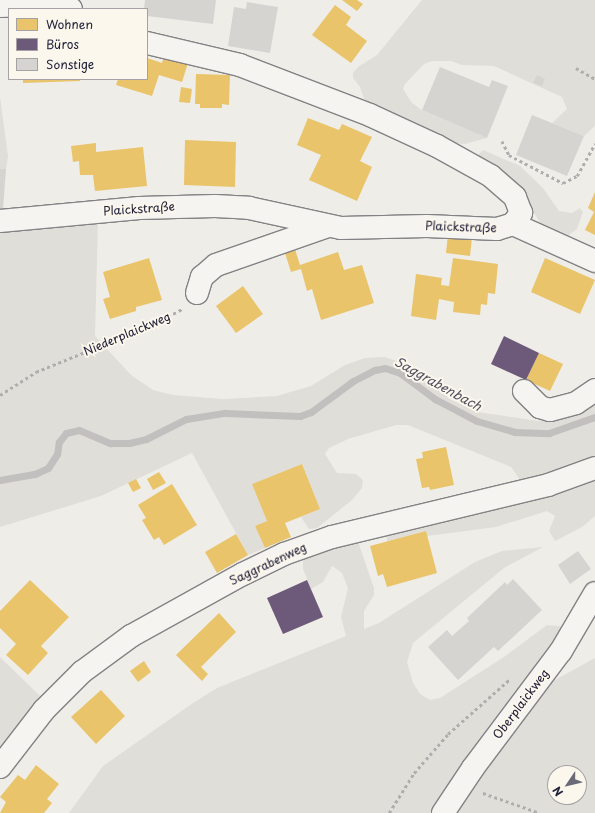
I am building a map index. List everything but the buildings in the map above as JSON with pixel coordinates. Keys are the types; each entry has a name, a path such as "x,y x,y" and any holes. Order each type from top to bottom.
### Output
{"street":[{"path":"0,6 35,5 62,8"},
{"name":"Plaickstraße","path":"0,221 139,208 216,206 249,208 328,226 362,228 427,226 498,229 513,224 521,213 521,209 510,190 491,176 437,146 364,112 240,65 148,43"},
{"path":"513,224 595,260"},
{"path":"197,293 202,277 216,265 328,226"},
{"path":"524,391 540,407 550,410 576,403 595,390"},
{"name":"Saggrabenweg","path":"0,767 44,710 82,672 131,636 243,574 284,554 332,537 548,485 595,468"},
{"name":"Oberplaickweg","path":"443,813 464,782 561,651 595,593"}],"path":[{"path":"576,68 595,79"},
{"path":"502,141 509,155 563,183 577,176 595,144"},
{"name":"Niederplaickweg","path":"0,395 36,372 173,315 185,308 197,293"},
{"path":"389,813 414,773 448,734 512,677"},
{"path":"464,782 506,803 540,813"}],"shaded area":[{"path":"422,0 595,0 595,126 584,136 552,123 567,109 562,97 494,66 462,65 451,61 432,61 424,64 405,84 403,89 412,103 422,110 487,138 464,144 454,143 367,107 360,87 353,78 353,73 358,67 377,55"},
{"path":"0,97 8,156 6,169 0,169"},
{"path":"483,150 520,166 543,188 559,211 572,213 580,208 583,212 577,229 565,238 542,226 527,201 481,159 478,155"},
{"path":"98,220 95,336 131,375 153,390 173,395 223,399 277,396 311,386 345,365 365,358 385,357 405,364 450,399 477,412 538,421 568,414 595,400 595,457 562,472 523,484 511,467 408,425 396,425 348,439 329,448 325,454 337,473 356,474 363,480 362,488 352,500 317,528 309,529 301,517 320,509 302,464 253,484 267,521 255,526 265,548 248,555 192,453 101,496 0,527 0,230"},
{"path":"592,479 595,480 595,516 582,527 555,541 549,531 555,516 547,511 496,527 427,536 426,531 387,542 387,533"},
{"path":"356,536 374,588 374,595 364,611 364,629 379,623 475,562 502,551 543,547 504,568 413,643 407,662 413,683 420,694 430,700 440,698 504,657 547,625 567,627 434,813 69,813 103,766 193,703 217,688 346,636 341,617 348,588 342,573 332,566 323,582 311,589 303,569 303,559 307,553"},
{"path":"0,657 40,696 0,751"},
{"path":"595,658 595,813 450,813 544,686"}],"waterway":[{"name":"Saggrabenbach","path":"0,480 35,474 48,468 57,454 59,442 66,433 79,430 110,443 129,443 146,439 186,419 225,413 300,416 311,412 353,381 375,370 385,368 400,373 435,399 477,421 515,432 549,433 595,417"}]}
